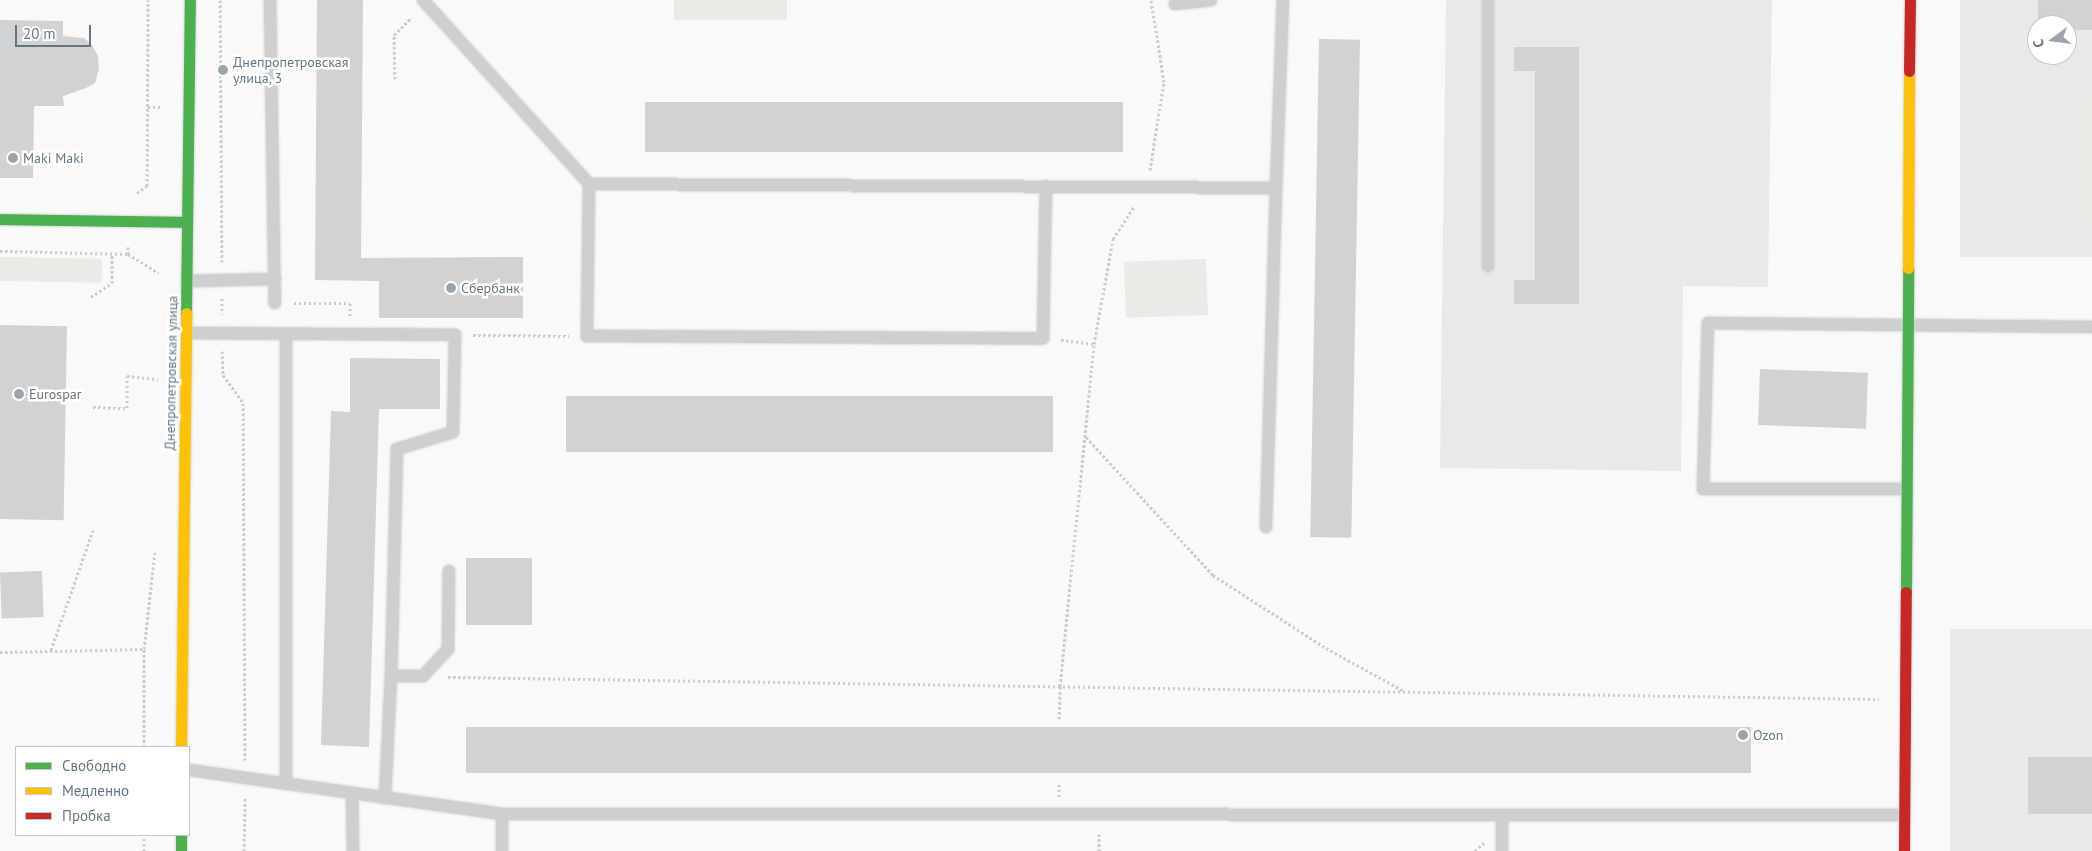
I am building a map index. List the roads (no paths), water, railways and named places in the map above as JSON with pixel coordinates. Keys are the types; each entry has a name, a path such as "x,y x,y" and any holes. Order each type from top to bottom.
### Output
{"street":[{"name":"Днепропетровская улица","path":"182,746 190,0"},
{"path":"1904,851 1910,0"},
{"path":"0,219 187,222"},
{"path":"181,836 181,851"}],"lane":[{"path":"270,0 275,302"},
{"path":"1175,4 1212,0"},
{"path":"1266,527 1276,188 1284,0"},
{"path":"1488,0 1488,266"},
{"path":"424,2 589,184 587,336 1043,338 1046,186"},
{"path":"589,184 1276,188"},
{"path":"187,281 275,279"},
{"path":"1906,489 1703,489 1708,323 2092,327"},
{"path":"187,332 455,335 453,432 397,449 391,676 385,798"},
{"path":"286,334 286,784"},
{"path":"391,676 423,676 448,649 449,571"},
{"path":"190,770 502,814 1904,815"},
{"path":"352,793 353,851"},
{"path":"502,814 502,851"},
{"path":"1502,815 1502,851"}],"place":[{"name":"Днепропетровская улица, 3","path":"223,70"},
{"name":"Maki Maki","path":"13,158"},
{"name":"Сбербанк","path":"451,288"},
{"name":"Eurospar","path":"19,394"},
{"name":"Ozon","path":"1743,735"}]}
